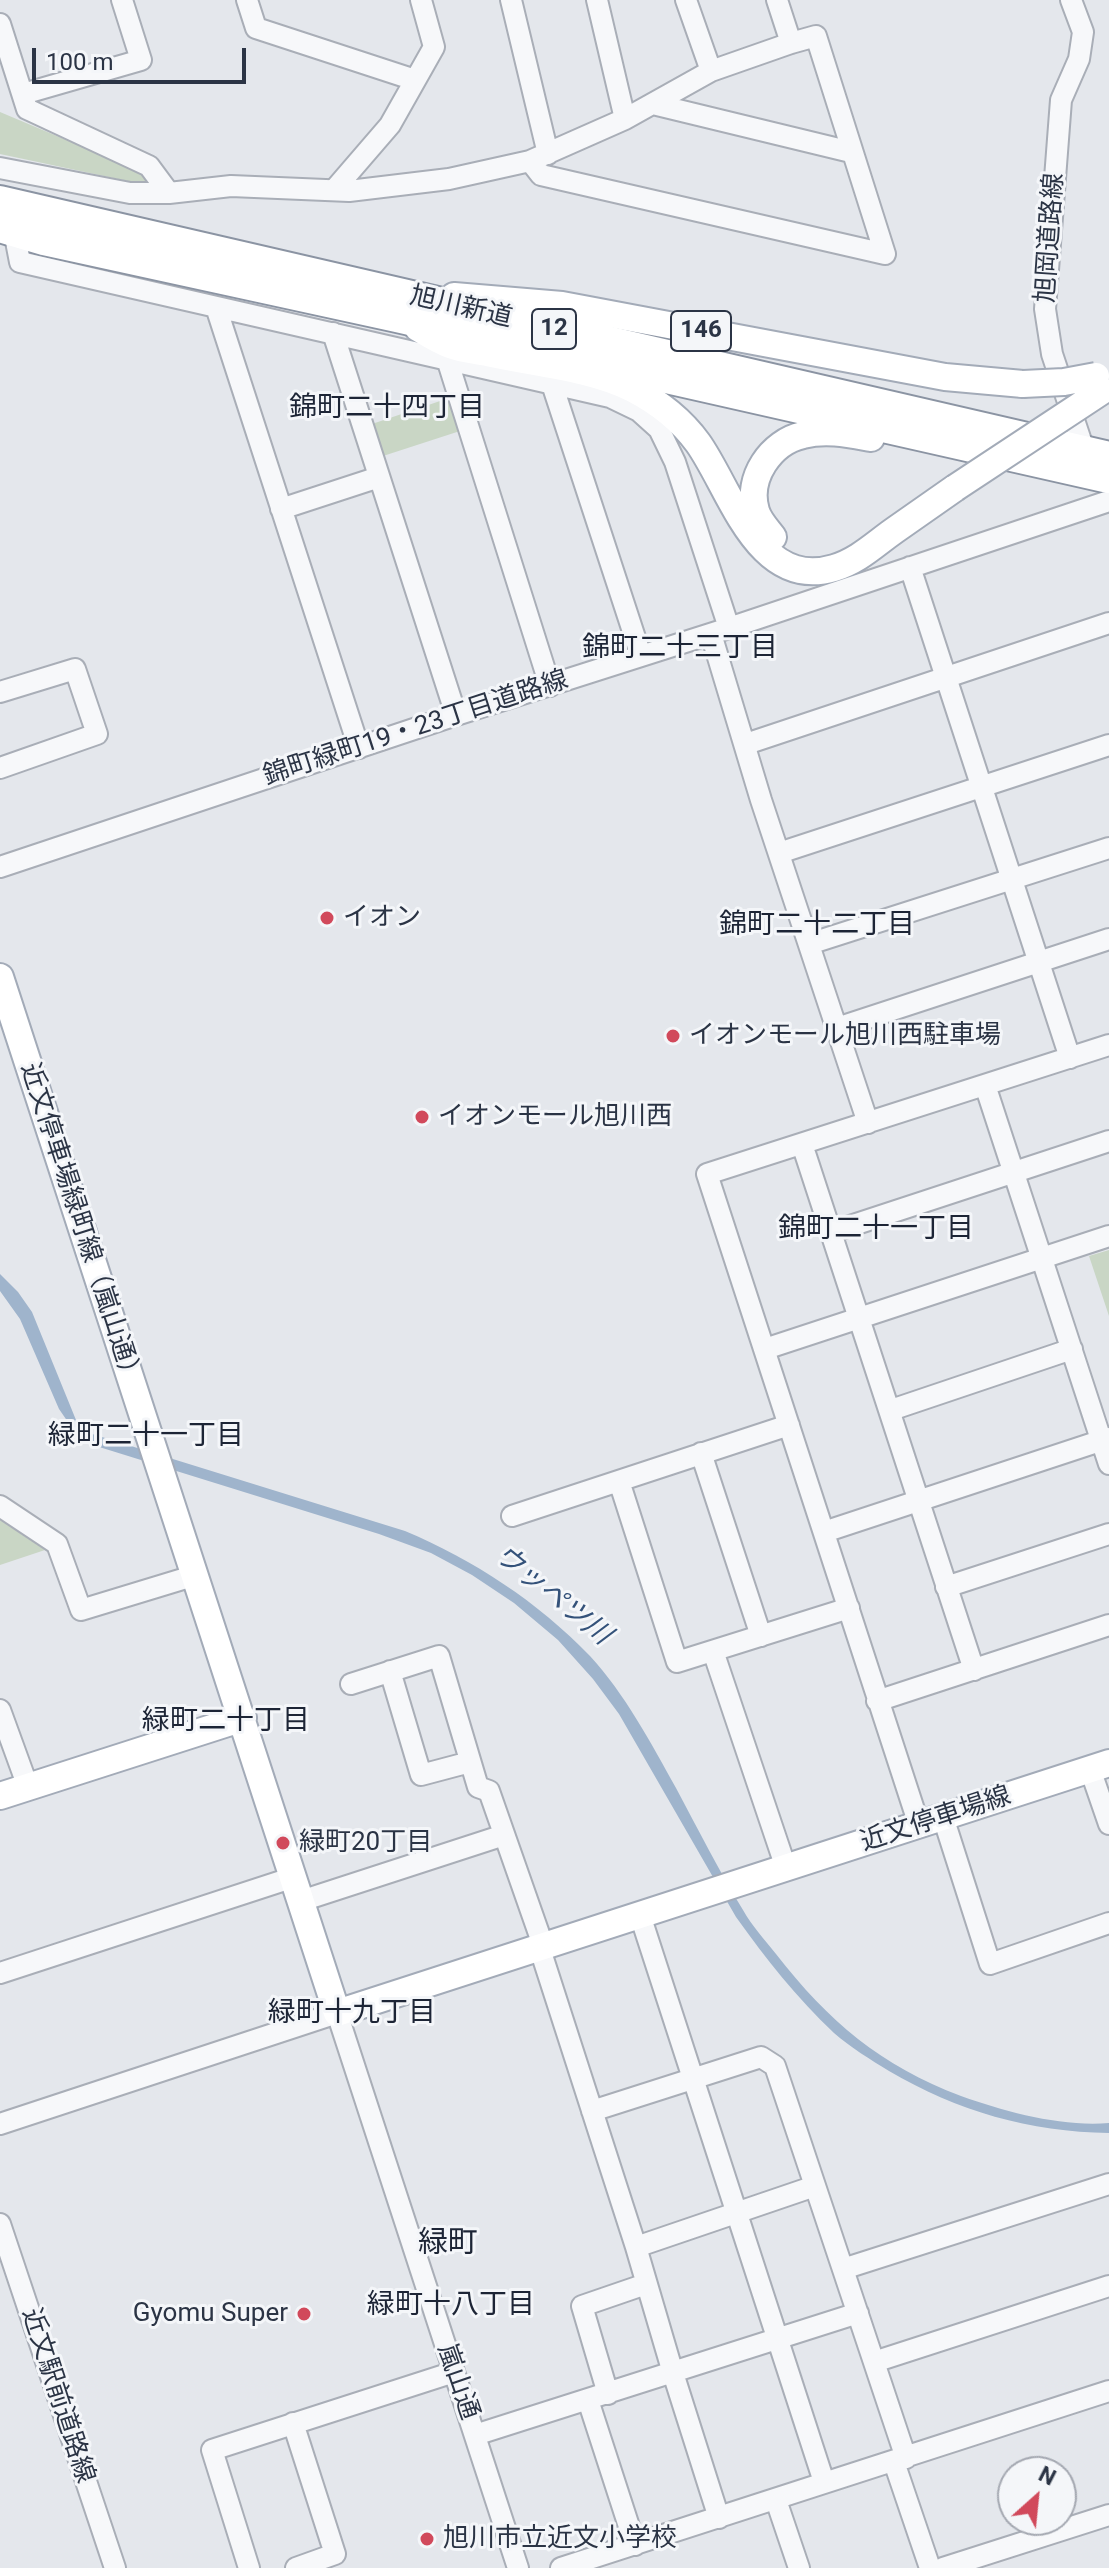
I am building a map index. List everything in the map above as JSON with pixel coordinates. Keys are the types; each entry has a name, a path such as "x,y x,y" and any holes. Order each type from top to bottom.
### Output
{"highway":[{"name":"旭川新道","path":"0,201 379,290 1102,479"},
{"name":"旭川新道","path":"7,229 44,240 397,317 1102,479"}],"main road":[{"name":"146","path":"379,290 562,305 945,377 1023,384 1104,381"},
{"name":"146","path":"397,317 451,346 596,376 632,388 655,402 697,441 750,534 770,555 790,566 812,572 834,568 863,556 1104,381"},
{"name":"146","path":"892,532 854,550 824,558 798,555 776,540 764,526 755,509 756,480 765,461 781,443 804,434 837,431 956,454 1049,465"},
{"name":"近文停車場緑町線（嵐山通）","path":"0,977 145,1428 196,1575"},
{"path":"196,1575 337,2013 640,1915"},
{"path":"0,1796 243,1718"},
{"name":"近文停車場線","path":"640,1915 1100,1766"}],"street":[{"path":"23,94 141,60 122,0"},
{"path":"247,0 256,28 415,80"},
{"path":"334,190 390,125 434,47 421,0"},
{"path":"0,168 130,193 169,193 231,186 349,191 449,179 539,157 625,119 711,71 816,36 885,254 541,175 539,157 511,0"},
{"path":"597,0 625,119"},
{"path":"686,0 711,71"},
{"path":"777,0 791,43"},
{"name":"旭岡道路線","path":"1071,0 1083,32 1079,59 1061,100 1045,309 1052,354 1102,479"},
{"path":"0,24 27,109 149,166 169,193"},
{"path":"653,104 851,152"},
{"path":"7,229 20,262 610,397 639,411 659,429 675,462 761,800 868,1123"},
{"path":"216,307 359,748"},
{"path":"333,333 456,715"},
{"path":"447,359 550,686"},
{"path":"552,384 641,656"},
{"path":"281,509 379,477"},
{"name":"錦町緑町19・23丁目道路線","path":"0,867 910,567 1102,479"},
{"path":"910,567 1070,1058"},
{"path":"746,744 1109,623"},
{"path":"0,692 75,669 97,734 0,768"},
{"path":"779,853 1109,745"},
{"path":"809,944 1109,848"},
{"path":"837,1028 1109,939"},
{"path":"1109,1045 707,1174 877,1701 990,1964 1109,1923"},
{"path":"985,1085 1105,1440 1109,1464"},
{"path":"832,1232 1109,1141"},
{"path":"802,1144 974,1670"},
{"path":"765,1349 1109,1236"},
{"path":"891,1410 1072,1349"},
{"path":"512,1516 789,1425"},
{"path":"824,1532 1105,1440"},
{"path":"701,1453 761,1636"},
{"path":"619,1481 677,1662 849,1608"},
{"path":"0,1506 57,1544 81,1610 196,1575"},
{"path":"946,1587 1109,1534"},
{"path":"877,1701 1109,1625"},
{"path":"713,1651 774,1872"},
{"path":"351,1684 439,1656 478,1787 489,1791 542,1948 719,2518"},
{"path":"390,1671 421,1775 470,1762"},
{"path":"0,1710 28,1787"},
{"path":"1100,1766 1109,1824"},
{"path":"0,1973 504,1835"},
{"path":"640,1915 824,2482"},
{"path":"0,2124 337,2013"},
{"name":"嵐山通","path":"337,2013 518,2568"},
{"path":"592,2111 761,2057 775,2066 874,2362 930,2568"},
{"path":"843,2269 1109,2184"},
{"path":"636,2247 815,2186"},
{"name":"近文駅前道路線","path":"0,2224 115,2568"},
{"path":"608,2394 582,2306 646,2284"},
{"path":"874,2362 1109,2286"},
{"path":"475,2435 858,2313"},
{"path":"249,2568 212,2450 454,2372"},
{"path":"561,2568 1109,2391"},
{"path":"588,2400 635,2545"},
{"path":"293,2423 335,2554 296,2568"},
{"path":"776,2500 799,2568"},
{"path":"943,2568 1109,2515"}],"green space":[{"path":"0,112 135,169 150,181 137,183 0,154"},
{"path":"449,398 460,431 380,457 369,425"},
{"path":"1109,1250 1109,1316 1089,1256"},
{"path":"0,1520 45,1550 0,1565"}],"water":[{"path":"0,1274 32,1312 76,1420 89,1433 405,1531 456,1555 504,1584 570,1636 603,1671 637,1719 750,1922 816,2000 858,2039 906,2071 961,2096 1034,2117 1072,2123 1109,2123 1109,2133 1051,2129 968,2108 915,2085 840,2038 770,1963 736,1917 619,1714 558,1640 514,1603 431,1553 79,1438 59,1409 20,1319 0,1291"}],"place":[{"name":"イオン","path":"327,918"},
{"name":"イオンモール旭川西駐車場","path":"673,1036"},
{"name":"イオンモール旭川西","path":"422,1117"},
{"name":"緑町20丁目","path":"283,1843"},
{"name":"Gyomu Super","path":"304,2314"},
{"name":"旭川市立近文小学校","path":"427,2539"}],"district":[{"name":"錦町二十四丁目","path":"387,409"},
{"name":"錦町二十三丁目","path":"680,649"},
{"name":"錦町二十二丁目","path":"817,926"},
{"name":"錦町二十一丁目","path":"876,1230"},
{"name":"緑町二十一丁目","path":"146,1437"},
{"name":"緑町二十丁目","path":"226,1722"},
{"name":"緑町十九丁目","path":"352,2014"},
{"name":"緑町","path":"448,2244"},
{"name":"緑町十八丁目","path":"451,2306"}],"water label":[{"name":"ウッペツ川","path":"552,1596"}]}
